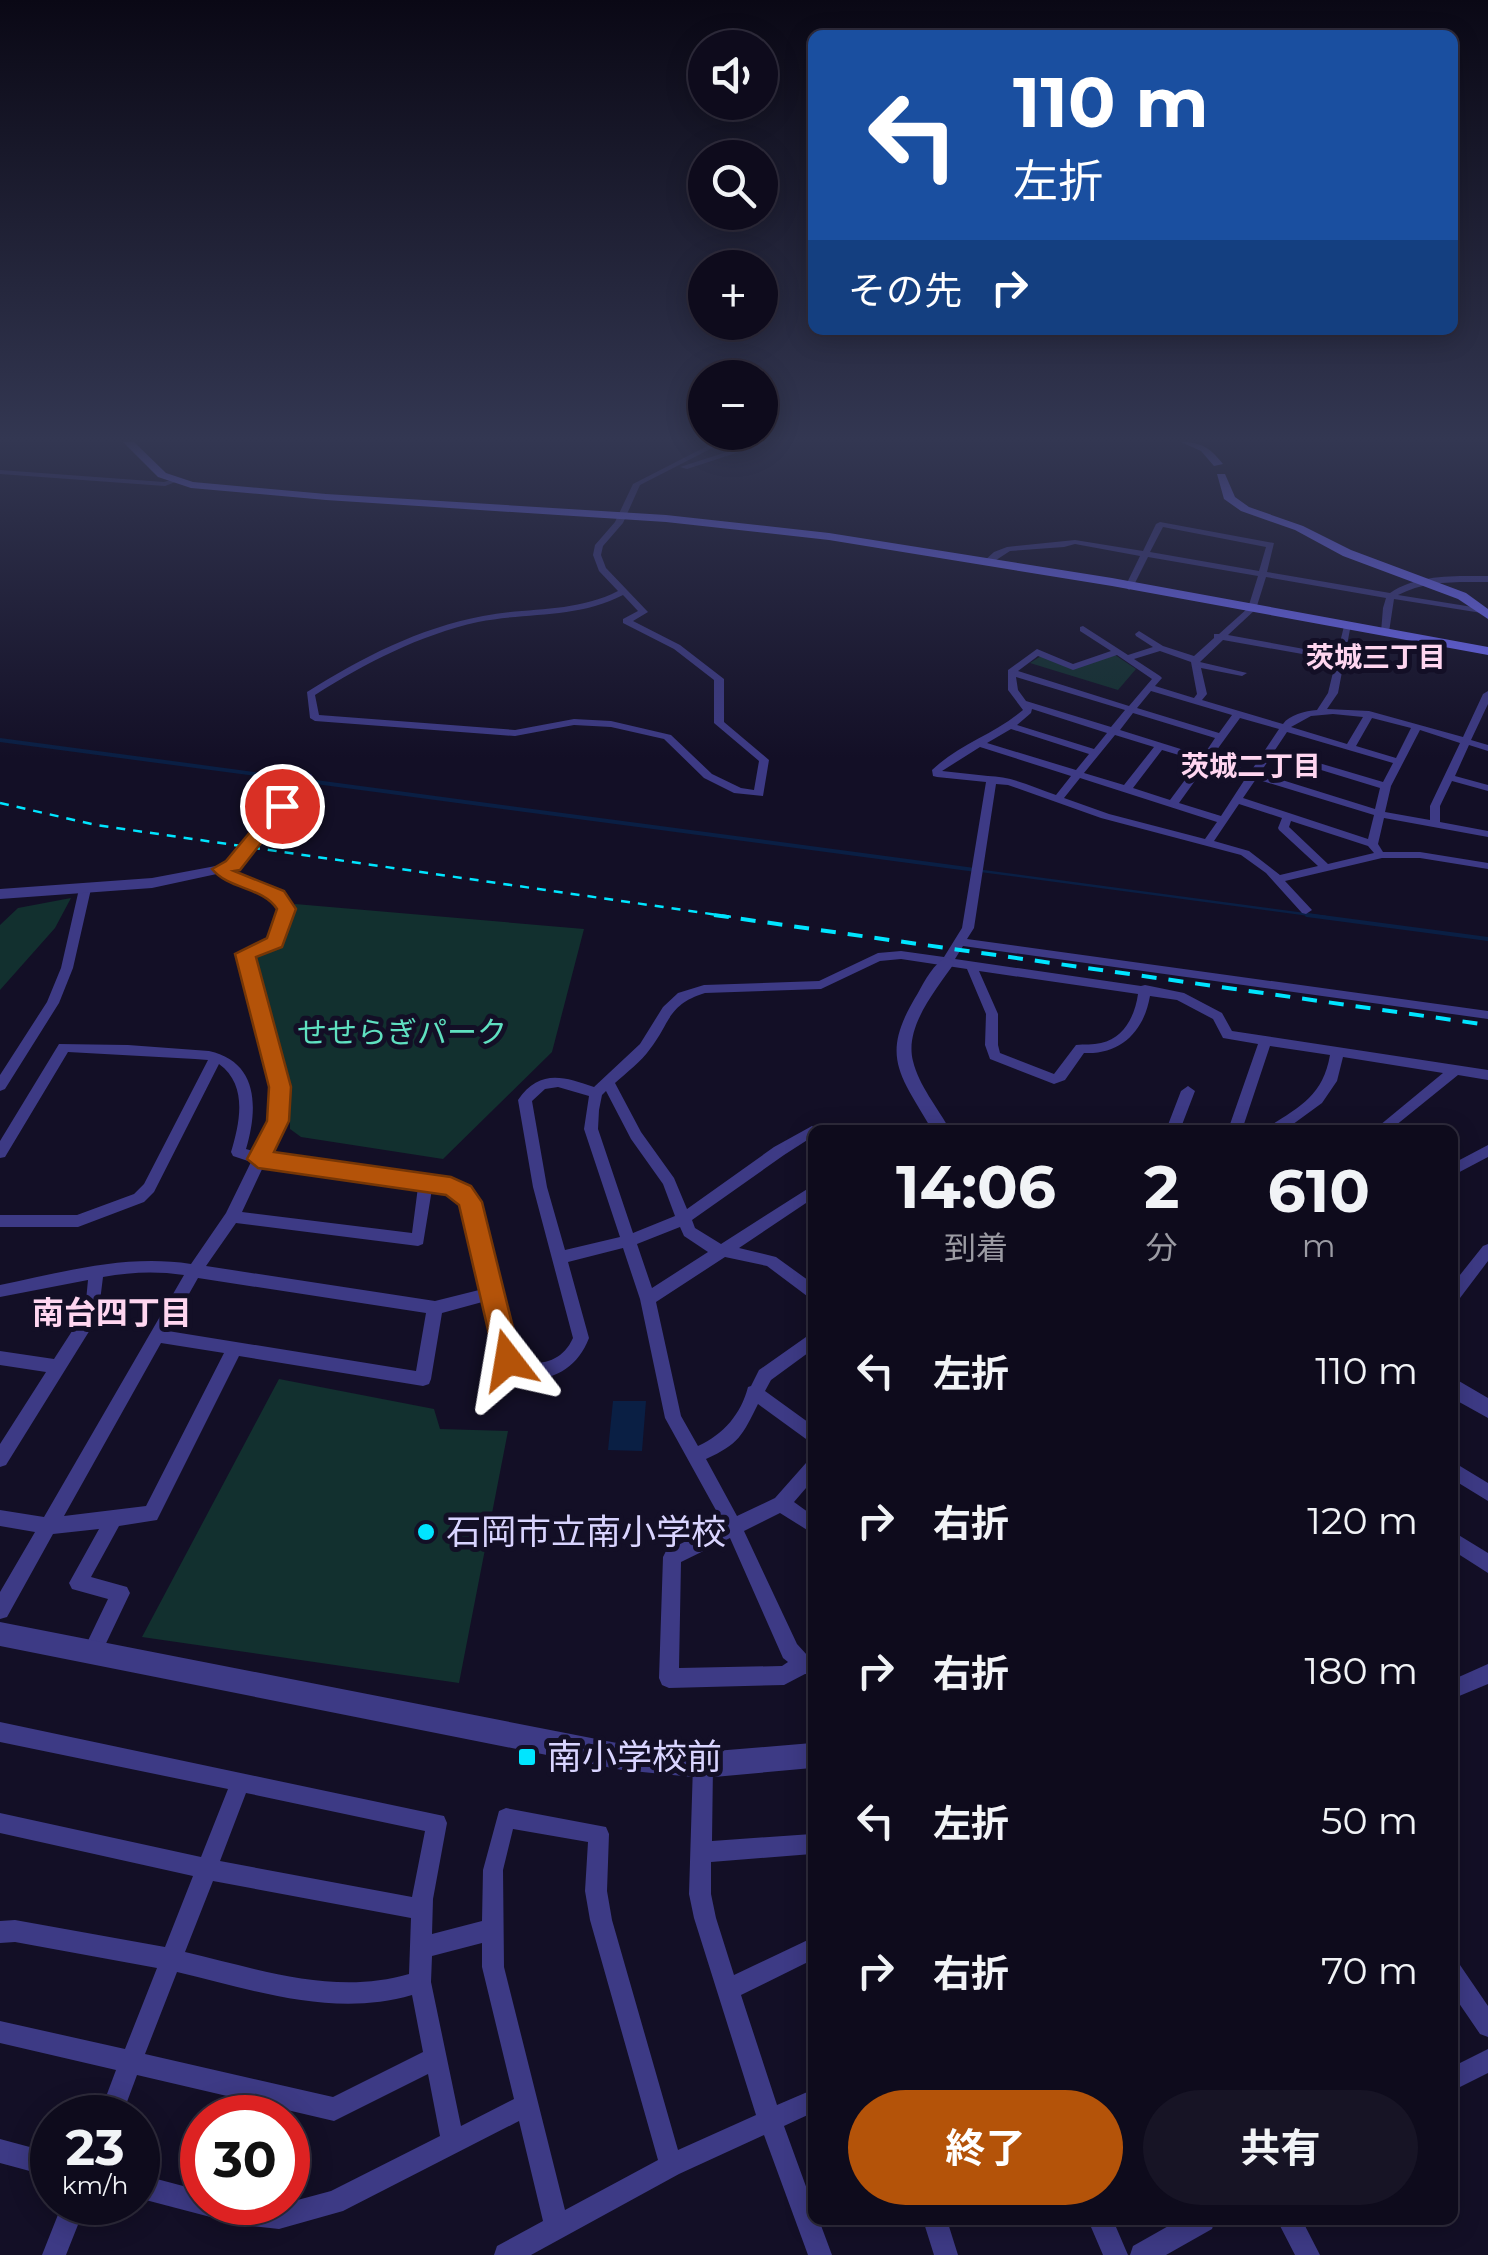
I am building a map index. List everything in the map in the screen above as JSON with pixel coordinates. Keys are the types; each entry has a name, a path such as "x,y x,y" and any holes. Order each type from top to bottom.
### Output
{"main road":[{"path":"887,547 1488,651"},
{"path":"1337,547 1462,596 1486,614"}],"street":[{"path":"598,547 602,569 624,591 644,612 626,621 676,646 719,679 719,723 764,760 759,794 738,791 708,776 667,737 611,724 574,722 515,733 315,718 310,694 379,654 478,620 576,610 624,591"},
{"path":"986,562 1010,547"},
{"path":"1105,547 1486,614"},
{"path":"1130,587 1148,547"},
{"path":"1196,702 1202,694 1196,662 1217,636 1252,609 1270,547"},
{"path":"1385,632 1390,599 1398,590 1424,582 1488,579"},
{"path":"1320,712 1333,694 1348,626"},
{"path":"1057,800 1157,678 1083,628"},
{"path":"1139,634 1160,648 1196,662 1242,673"},
{"path":"1217,636 1341,658"},
{"path":"1012,672 1037,652 1074,666 1160,648"},
{"path":"1012,672 1013,690 1028,710 1012,726 950,760 937,774 992,778 1105,816 1245,852 1278,879 1306,910"},
{"path":"1012,672 1221,737"},
{"path":"1150,688 1399,762"},
{"path":"1436,825 1435,806 1488,694"},
{"path":"1022,702 1380,814 1488,834"},
{"path":"1210,840 1285,728 1300,716 1320,712 1369,714 1488,748"},
{"path":"1174,802 1238,714"},
{"path":"1350,748 1369,714"},
{"path":"1012,726 1096,753"},
{"path":"1372,844 1386,786 1416,728"},
{"path":"981,744 1223,820"},
{"path":"1124,791 1160,746"},
{"path":"1270,751 1386,786"},
{"path":"1448,777 1488,788"},
{"path":"938,1125 909,1072 903,1048 930,983 962,942 992,778"},
{"path":"227,867 303,780"},
{"path":"1236,800 1372,844 1382,855"},
{"path":"1288,816 1283,828 1325,867"},
{"path":"1278,879 1382,855 1420,855 1488,866"},
{"path":"0,894 152,883 251,860"},
{"path":"0,1610 194,1271 232,1216 278,1121 280,1087 245,954 276,942 286,909 278,896 229,877 227,867"},
{"path":"0,1086 53,1002 67,968 86,889"},
{"path":"962,942 1488,1016"},
{"path":"808,1664 790,1651 733,1526 697,1455 673,1418 648,1299 591,1129 602,1088 645,1047 668,1010 682,996 704,989 820,985 889,955 1145,990 1198,1003 1218,1016 1228,1035 1488,1075"},
{"path":"972,965 975,982 991,1010 989,1034 995,1056 1054,1079 1060,1077 1081,1048 1098,1049 1136,1028 1143,1012 1145,990"},
{"path":"1237,1125 1265,1043"},
{"path":"0,1153 64,1047 216,1057 233,1068 245,1091 248,1112 238,1152 258,1159 451,1186 470,1202 513,1370 537,1374 554,1368 578,1348 581,1338 540,1187 525,1100 537,1087 561,1080 602,1088 669,1182 682,1220 699,1240 726,1251 771,1260 808,1288"},
{"path":"1282,1125 1320,1098 1334,1078 1337,1053"},
{"path":"0,1221 78,1221 138,1198 165,1158 216,1057"},
{"path":"1387,1125 1456,1070"},
{"path":"1175,1125 1188,1092"},
{"path":"559,1258 629,1240 682,1220 788,1144 808,1134"},
{"path":"1458,1168 1488,1150"},
{"path":"232,1216 418,1240 426,1183"},
{"path":"648,1299 808,1195"},
{"path":"1458,1290 1488,1250"},
{"path":"0,1291 130,1266 194,1271 434,1308 492,1294"},
{"path":"0,1459 94,1312 96,1274"},
{"path":"158,1336 423,1379 434,1308"},
{"path":"697,1455 719,1445 736,1430 765,1375 808,1345"},
{"path":"0,1518 48,1526 151,1514 236,1348"},
{"path":"0,1358 58,1367"},
{"path":"1458,1390 1488,1409"},
{"path":"754,1392 808,1431"},
{"path":"1458,1473 1488,1493"},
{"path":"808,1474 781,1504 672,1557 669,1678 784,1674 808,1664"},
{"path":"781,1504 808,1522"},
{"path":"92,1651 121,1593 78,1583 112,1520"},
{"path":"1458,1543 1488,1564"},
{"path":"0,1634 622,1757 703,1766 808,1756"},
{"path":"1458,1687 1488,1674"},
{"path":"2,1738 437,1823 421,1910 420,1982 453,2142"},
{"path":"703,1766 700,1894 770,2122 808,2223"},
{"path":"118,2095 240,1784"},
{"path":"557,2227 493,1967 493,1870 506,1818 599,1834 596,1890 601,1920 672,2166"},
{"path":"0,1823 207,1869 421,1910"},
{"path":"700,1852 808,1844"},
{"path":"420,1948 491,1930"},
{"path":"0,1932 15,1931 171,1960 324,1994 401,1990 420,1982"},
{"path":"728,1990 808,1950"},
{"path":"1458,1982 1488,2026"},
{"path":"0,2032 334,2110 436,2058"},
{"path":"1458,2077 1488,2060"},
{"path":"506,2255 672,2166 808,2102"},
{"path":"160,2192 241,2212 279,2216 334,2202 527,2105"},
{"path":"0,2151 30,2158"},
{"path":"54,2255 66,2225"},
{"path":"809,2225 820,2255"},
{"path":"937,2225 946,2255"},
{"path":"1102,2225 1116,2255"},
{"path":"1142,2255 1194,2225"},
{"path":"1292,2225 1308,2255"}],"green space":[{"path":"1115,655 1136,669 1118,690 1030,663 1041,656 1074,668"},
{"path":"71,898 55,928 0,990 0,925 18,908"},
{"name":"せせらぎパーク","path":"295,904 584,929 552,1052 443,1159 301,1137 290,1129 290,1103 254,956 282,946"},
{"path":"279,1379 434,1409 440,1429 508,1431 459,1683 142,1637"}],"water":[{"path":"0,738 975,868 976,872 0,742"},
{"path":"613,1401 646,1401 642,1451 608,1450"}],"waterway":[{"path":"982,871 1326,917"},
{"path":"1307,915 1488,939"}],"railway":[{"path":"0,803 96,825 732,917"},
{"path":"714,915 1488,1025"}],"place":[{"name":"石岡市立南小学校","path":"426,1532"},
{"name":"南小学校前","path":"527,1757"}],"district":[{"name":"茨城三丁目","path":"1376,657"},
{"name":"茨城二丁目","path":"1251,766"},
{"name":"南台四丁目","path":"112,1313"}],"route":[{"path":"282,806 233,866 222,869 229,877 278,896 286,909 276,942 245,954 280,1087 278,1121 258,1159 451,1186 462,1192 470,1202 508,1360"}]}
